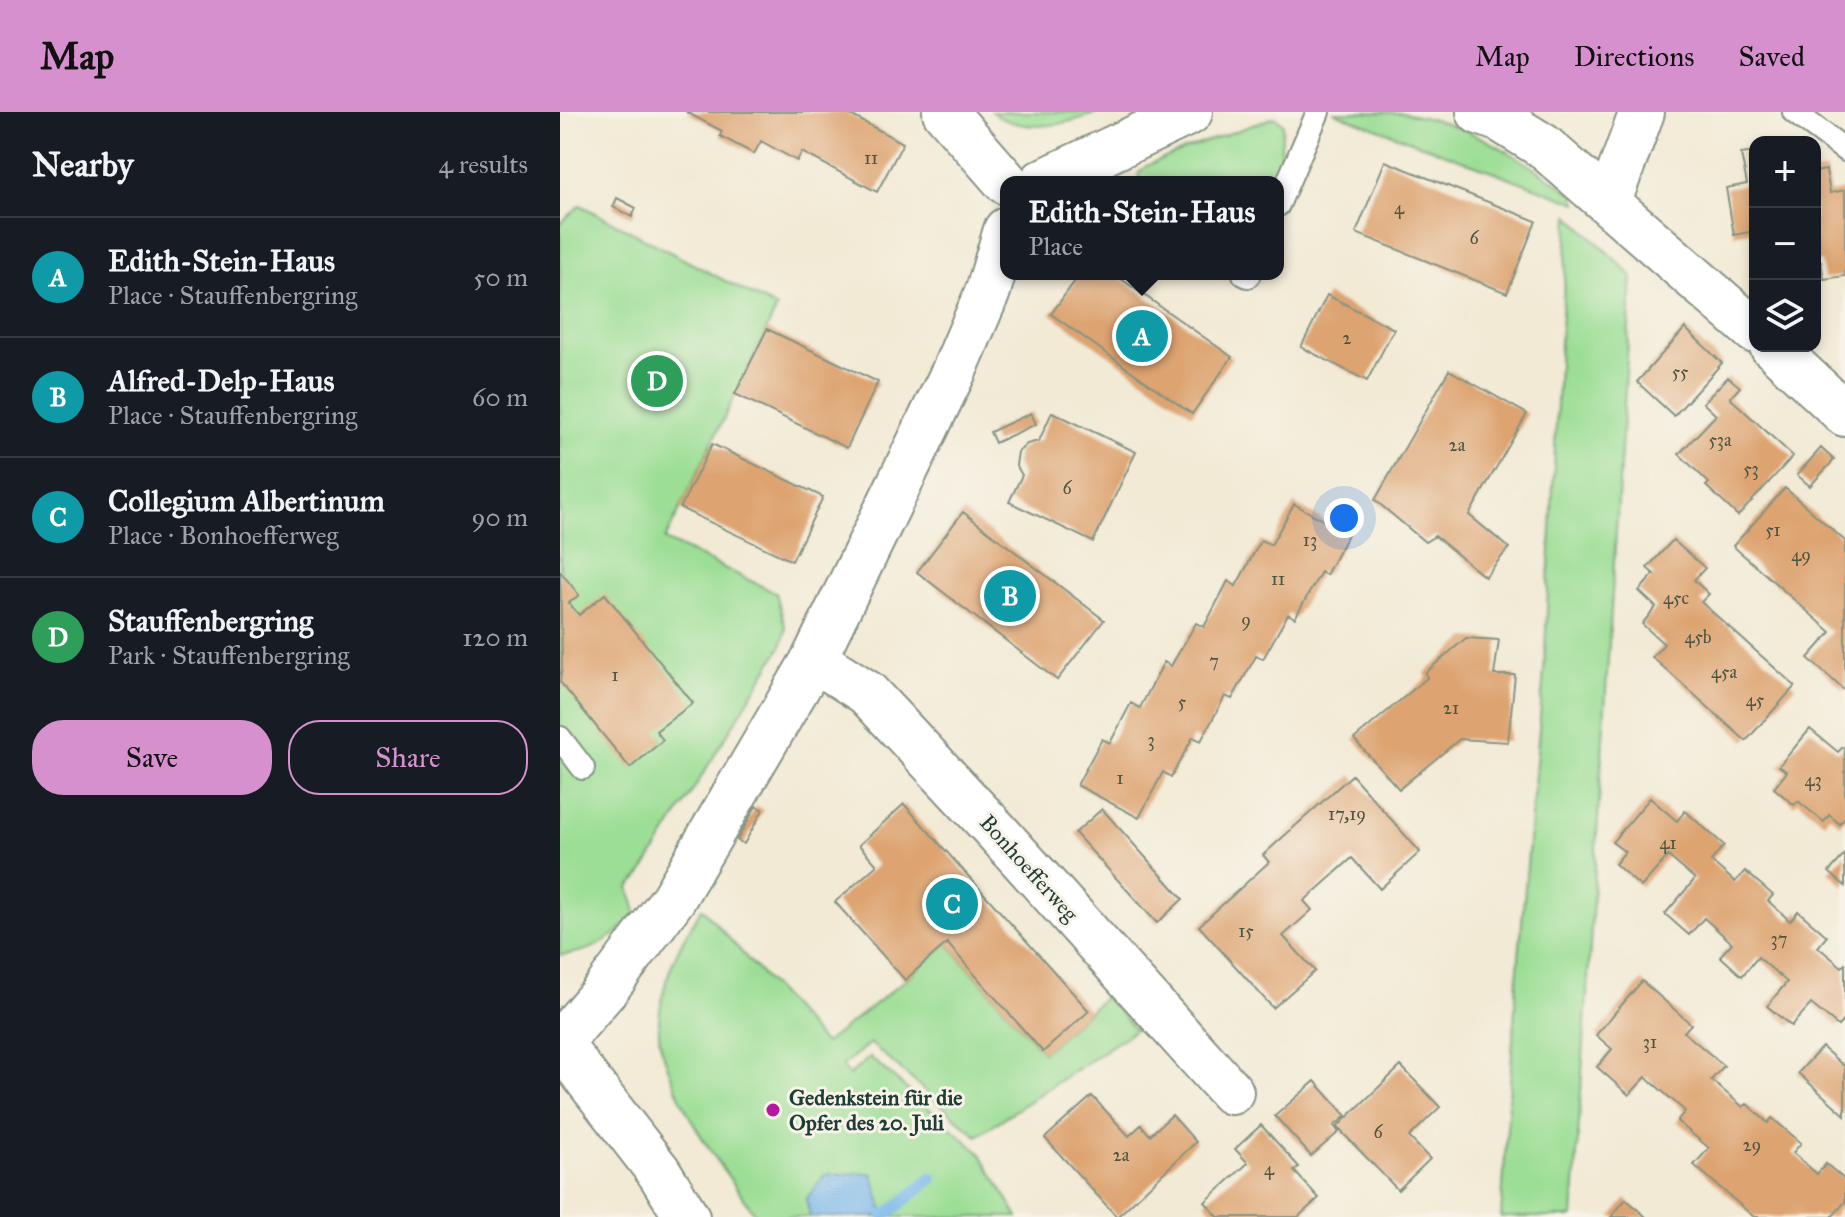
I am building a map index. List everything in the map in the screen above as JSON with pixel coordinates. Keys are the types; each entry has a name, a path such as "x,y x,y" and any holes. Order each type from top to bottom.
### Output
{"street":[{"path":"945,112 1001,176"},
{"path":"1074,176 1095,172 1190,112"},
{"path":"1479,112 1501,120 1543,146 1749,326"},
{"path":"1609,201 1642,112"},
{"path":"687,1217 659,1172 560,1044 606,989 673,899 814,659 953,373 988,291 1000,250"},
{"path":"1778,352 1845,414"},
{"name":"Bonhoefferweg","path":"814,659 867,693 1231,1092"}],"lane":[{"path":"1284,191 1318,112"},
{"path":"1794,112 1845,150"},
{"path":"560,738 583,768"}],"green space":[{"path":"992,112 1099,112 1059,124 1031,126 1017,124"},
{"path":"1333,112 1402,113 1472,133 1514,155 1575,195 1577,203"},
{"path":"1275,117 1283,124 1280,158 1274,176 1139,176 1146,166"},
{"path":"580,205 777,308 665,540 776,593 786,630 781,647 641,875 629,887 636,912 603,942 583,951 560,955 560,224"},
{"path":"1569,215 1632,276 1573,1217 1501,1217 1517,979 1544,672"},
{"path":"702,908 824,1044 947,943 1043,1052 1106,996 1135,1030 977,1136 870,1043 842,1066 849,1075 870,1057 980,1153 1018,1217 757,1217 696,1128 677,1090 660,1043 659,1017 665,984 677,952"}],"water":[{"path":"872,1173 885,1217 810,1217 806,1199 825,1175"}],"building":[{"path":"686,112 845,112 903,143 877,192 802,152 797,161 761,141 754,154 720,136 722,131"},
{"path":"1749,153 1749,232 1734,235 1726,188 1747,184 1741,154"},
{"path":"1385,161 1536,221 1507,293 1356,233"},
{"path":"1826,170 1830,193 1845,190 1845,276 1824,279 1821,261 1821,171"},
{"path":"617,198 636,208 632,217 613,207"},
{"path":"1076,280 1123,280 1232,357 1192,414 1051,314"},
{"path":"1327,295 1394,329 1367,381 1301,347"},
{"path":"1685,328 1722,363 1674,416 1637,382"},
{"path":"767,329 878,382 847,448 735,394"},
{"path":"1449,370 1527,414 1469,515 1509,548 1485,577 1435,536 1425,542 1375,500"},
{"path":"1728,377 1740,387 1730,398 1793,456 1738,516 1706,486 1709,483 1679,454 1716,415 1703,403"},
{"path":"1052,412 1136,452 1093,542 1009,502 1022,475 1016,465 1018,452 1027,444 1039,441"},
{"path":"1031,413 1036,424 995,443 990,432"},
{"path":"712,444 823,497 792,561 680,508"},
{"path":"1821,448 1834,460 1810,486 1797,475"},
{"path":"1785,488 1845,541 1845,691 1808,658 1831,632 1733,546"},
{"path":"1294,504 1348,534 1326,575 1321,572 1295,618 1288,614 1263,659 1256,656 1232,699 1225,696 1201,741 1193,737 1171,777 1163,772 1139,818 1077,785 1102,739 1110,743 1131,703 1140,708 1164,662 1171,666 1196,623 1204,627 1228,581 1236,586 1261,540 1271,545"},
{"path":"963,512 1104,620 1057,680 917,572"},
{"path":"1673,540 1705,568 1694,580 1709,594 1701,602 1795,686 1746,741 1652,657 1664,644 1642,624 1656,607 1639,591 1654,574 1647,568"},
{"path":"560,571 579,595 569,603 579,615 605,594 693,703 656,731 663,740 630,768 560,682"},
{"path":"1466,638 1499,640 1494,675 1515,675 1508,742 1460,739 1399,789 1354,739 1427,678 1425,673"},
{"path":"1810,729 1838,752 1845,748 1845,818 1840,824 1829,815 1824,822 1798,801 1794,805 1774,788 1787,772 1779,766"},
{"path":"1352,775 1420,852 1380,889 1352,858 1304,901 1312,910 1283,936 1315,971 1273,1008 1199,926 1269,862 1263,855"},
{"path":"1650,798 1677,821 1685,811 1724,845 1711,861 1735,882 1745,871 1773,895 1768,901 1790,921 1798,911 1827,936 1818,947 1842,967 1845,964 1845,1018 1838,1026 1811,1004 1791,1026 1767,1006 1787,982 1758,957 1742,976 1720,956 1732,943 1704,918 1689,935 1665,914 1695,879 1668,856 1641,887 1615,864 1625,852 1612,842"},
{"path":"904,804 1089,1011 1043,1052 947,943 905,980 835,902 877,865 859,845"},
{"path":"756,806 763,810 744,844 737,840"},
{"path":"1102,809 1183,899 1157,923 1075,833"},
{"path":"1845,854 1845,886 1829,872"},
{"path":"1642,981 1691,1024 1684,1032 1724,1066 1711,1080 1743,1107 1747,1104 1768,1123 1772,1118 1801,1143 1793,1153 1817,1174 1826,1164 1845,1180 1845,1202 1832,1217 1754,1217 1694,1165 1709,1148 1677,1121 1685,1111 1646,1077 1629,1095 1597,1067 1612,1049 1596,1035"},
{"path":"1822,1047 1845,1067 1845,1115 1798,1073"},
{"path":"1401,1066 1440,1107 1409,1137 1430,1159 1398,1190 1337,1127"},
{"path":"1315,1081 1346,1116 1334,1126 1339,1132 1311,1156 1275,1116"},
{"path":"1092,1096 1129,1136 1141,1125 1150,1135 1172,1115 1196,1142 1117,1217 1045,1138"},
{"path":"1261,1125 1299,1167 1294,1171 1319,1198 1298,1217 1218,1217 1205,1202 1248,1163 1235,1149"},
{"path":"1626,1199 1646,1217 1611,1217"}],"waterway":[{"path":"884,1217 932,1178"}],"place":[{"name":"Edith-Stein-Haus","path":"1142,336"},
{"name":"Stauffenbergring","path":"657,381"},
{"name":"Alfred-Delp-Haus","path":"1010,596"},
{"name":"Collegium Albertinum","path":"952,904"},
{"name":"Gedenkstein für die Opfer des 20. Juli","path":"773,1110"}]}
